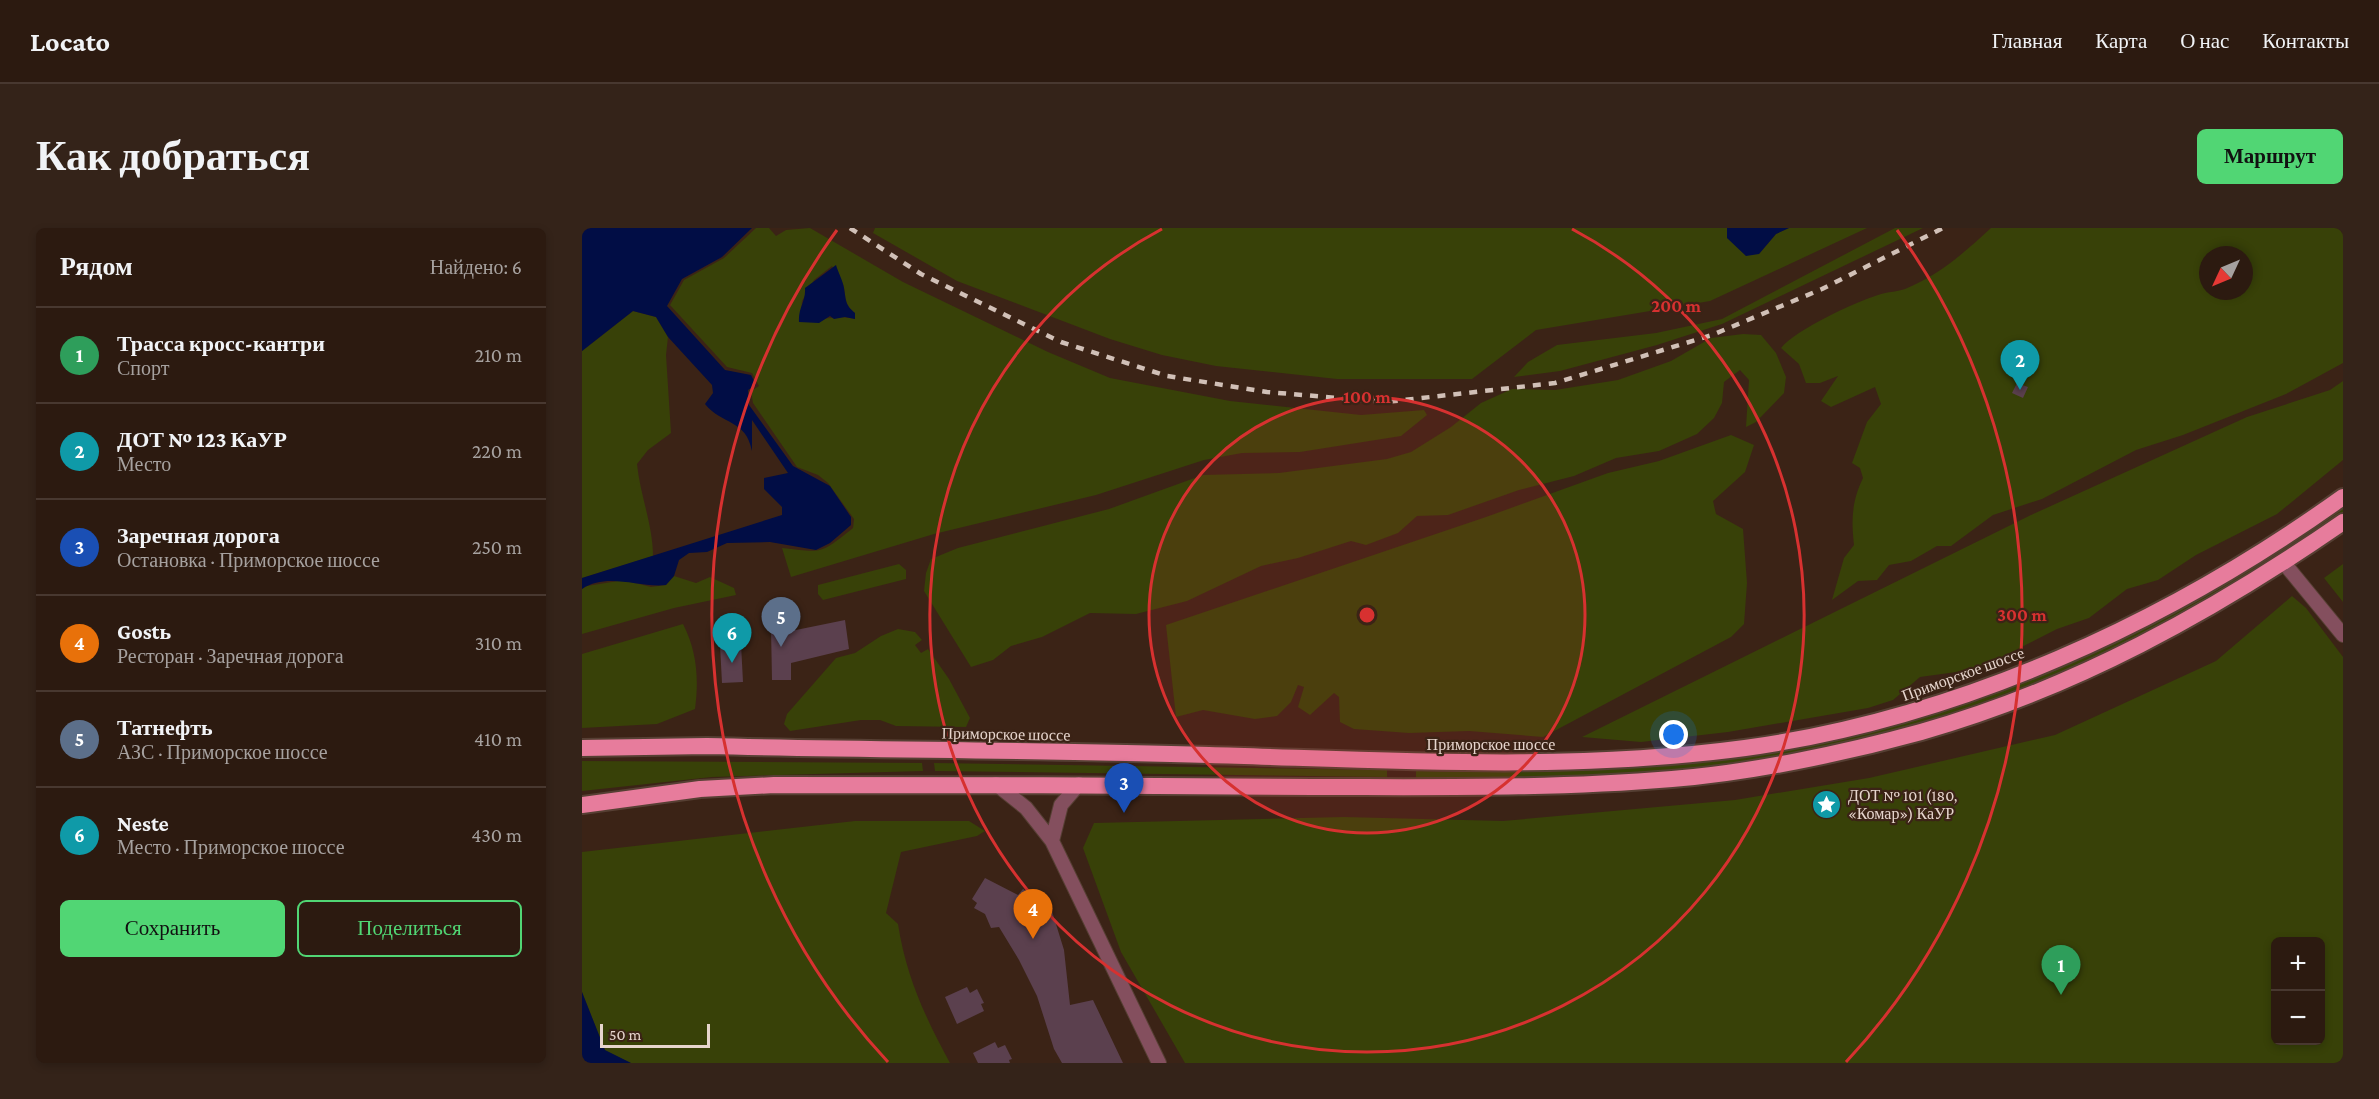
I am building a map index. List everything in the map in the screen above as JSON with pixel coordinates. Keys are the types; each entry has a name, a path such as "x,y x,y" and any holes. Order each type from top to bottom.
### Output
{"highway":[{"name":"Приморское шоссе","path":"582,748 707,746 1487,763 1667,756 1747,748 1905,714 2010,678 2127,627 2278,544 2343,497"},
{"path":"582,806 700,789 774,785 1079,784 1402,787 1572,785 1675,779 1831,753 1919,733 2024,697 2140,646 2284,563 2343,522"},
{"path":"1402,761 1402,787"}],"street":[{"path":"2284,563 2343,635"},
{"path":"996,784 1026,808 1052,841 1159,1063"},
{"path":"1052,841 1061,805 1079,784"}],"green space":[{"path":"756,228 769,228 776,236 786,230 810,228 903,282 1048,352 1110,378 1230,401 1361,415 1424,410 1427,415 1401,436 1300,452 1242,453 1204,460 1096,495 934,534 791,577 782,548 821,550 853,528 854,519 828,483 818,475 797,467 753,403 751,391 759,386 752,373 727,367 670,305 684,280 724,258","holes":["832,266 842,282 846,302 855,313 855,319 834,317 800,322 802,301 814,280"]},
{"path":"875,228 1727,228 1727,238 1759,254 1776,234 1789,228 1867,228 1710,301 1536,330 1472,379 1337,379 1216,366 1162,355 1110,339 957,281 873,233"},
{"path":"1895,228 1923,228 1722,324 1657,345 1560,371 1514,377 1528,362 1557,345 1656,333 1722,319"},
{"path":"1991,228 2343,228 2343,363 2286,394 2183,435 2136,450 2042,499 1993,515 1951,546 1937,546 1911,561 1889,565 1877,580 1858,581 1832,600 1844,558 1854,545 1853,510 1863,478 1860,468 1852,463 1867,422 1881,404 1875,387 1831,407 1821,401 1838,376 1820,383 1806,383 1799,364 1781,348 1799,333 1841,310 1878,295 1905,289 1951,263"},
{"path":"633,311 656,317 668,337 666,355 671,433 648,450 637,464 651,533 653,556 582,578 582,351"},
{"path":"1743,334 1761,335 1776,353 1786,377 1784,393 1756,422 1746,427 1749,380 1740,370 1724,382 1722,403 1714,418 1697,434 1659,451 1616,458 1574,476 1519,490 1448,515 1417,516 1398,533 1366,545 1351,541 1298,558 1261,566 1187,601 1136,614 1090,613 1042,637 1011,646 993,660 971,667 924,591 926,573 931,559 958,548 1109,509 1203,475 1279,473 1387,459 1411,452 1451,427 1481,403 1512,389 1555,390 1618,380 1671,361 1711,338"},
{"path":"2343,381 2343,460 2277,514 2196,555 2158,580 2127,589 2089,618 2057,629 1978,669 1920,677 1893,700 1868,708 1728,732 1641,742 1582,737 2031,515 2247,417 2330,390"},
{"path":"1731,435 1754,445 1745,472 1713,501 1716,514 1743,529 1747,583 1744,624 1731,637 1543,737 1469,731 1409,733 1354,729 1340,722 1339,697 1334,693 1310,715 1298,707 1304,687 1298,685 1291,702 1277,716 1255,719 1203,710 1176,717 1166,625 1486,517 1608,473 1659,461"},
{"path":"2343,506 2343,513 2265,565 2186,611 2106,651 2025,686 1942,716 1855,740 1766,758 1673,771 1577,777 1416,778 1416,771 1541,771 1665,764 1727,757 1789,748 1911,721 2025,682 2081,659 2136,632 2242,573"},
{"path":"899,564 906,570 906,579 823,600 818,594 818,585"},
{"path":"2343,564 2343,602 2324,578"},
{"path":"674,576 696,583 710,577 734,588 736,595 674,608 582,634 582,589 587,586 624,580 651,587 666,585"},
{"path":"2292,596 2306,608 2343,657 2343,1063 1185,1063 1121,952 1083,848 1094,823 1344,817 1503,821 1735,800 1869,778 2055,735 2216,661"},
{"path":"683,624 696,665 695,709 657,724 582,728 582,654"},
{"path":"898,629 915,632 922,640 915,645 921,653 928,649 949,679 970,718 966,727 896,726 880,720 861,720 790,731 784,724 787,714 836,658 855,653 881,636"},
{"path":"582,761 922,763 923,771 712,777 582,791"},
{"path":"934,763 1387,770 1387,777 935,771"},
{"path":"855,821 969,821 985,831 977,836 901,852 886,913 898,924 911,979 932,1029 950,1063 631,1063 605,1051 582,992 582,852"}],"shaded area":[{"path":"752,228 722,257 682,279 667,306 725,370 751,375 756,385 748,390 749,405 793,466 830,486 851,517 851,525 830,543 816,550 770,542 727,543 707,552 689,553 679,560 674,576 666,585 612,581 592,584 582,589 582,578 782,515 782,507 764,489 764,478 788,473 752,420 752,451 745,433 705,404 713,393 712,385 668,337 656,317 633,311 582,351 582,229"},
{"path":"1727,228 1789,228 1776,234 1759,254 1746,256 1727,238"},
{"path":"836,265 846,302 855,313 855,319 845,317 834,319 830,316 819,323 799,322 805,288"},
{"path":"582,992 605,1050 631,1063 582,1063"}],"building":[{"path":"2017,383 2028,387 2023,398 2012,393"},
{"path":"845,620 849,649 791,663 791,680 772,680 771,628 791,627 791,631"},
{"path":"741,644 743,682 722,683 720,645"},
{"path":"985,878 1018,895 1023,889 1051,908 1064,950 1070,1005 1093,1000 1123,1063 1062,1063 1054,1049 1037,996 1019,960 999,927 991,928 985,914 974,908 977,903 972,899"},
{"path":"967,987 970,993 977,989 984,1003 981,1004 984,1011 957,1024 945,997"},
{"path":"995,1042 998,1048 1005,1045 1012,1059 1009,1060 1010,1063 978,1063 973,1053"}],"railway":[{"path":"850,228 921,274 1061,342 1167,376 1267,392 1386,402 1555,383 1712,335 1822,289 1943,228"}],"place":[{"name":"ДОТ № 123 КаУР","path":"2020,390"},
{"name":"Татнефть","path":"781,647"},
{"name":"Neste","path":"732,663"},
{"name":"ДОТ № 101 (180, «Комар») КаУР","path":"1827,804"},
{"name":"Заречная дорога","path":"1124,813"},
{"name":"Gostь","path":"1033,939"},
{"name":"Трасса кросс-кантри","path":"2061,995"}]}
